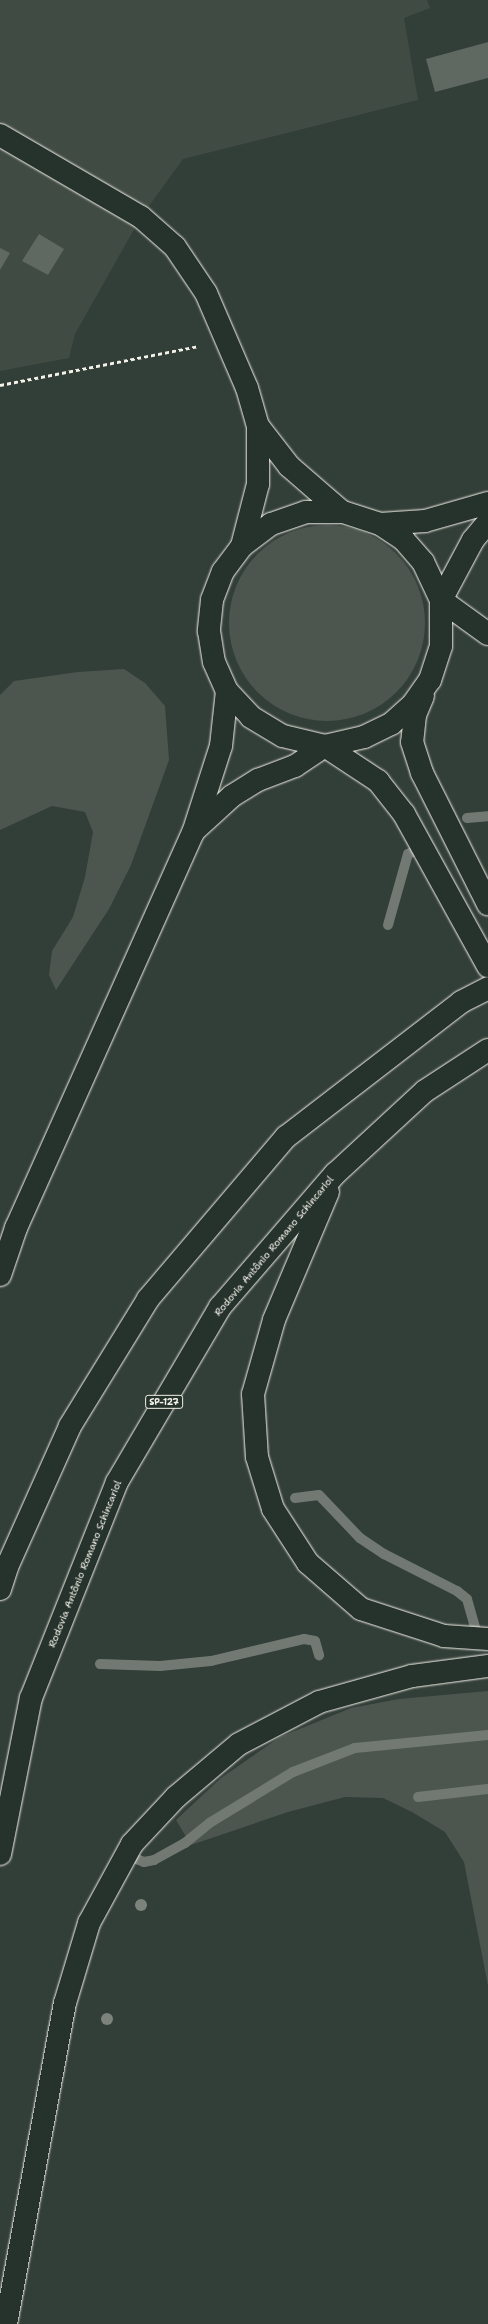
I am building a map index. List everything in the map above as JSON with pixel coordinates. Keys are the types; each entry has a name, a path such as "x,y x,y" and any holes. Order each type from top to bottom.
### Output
{"main road":[{"path":"0,135 141,217 175,247 206,293 247,388 258,426 258,484 242,546"},
{"path":"258,426 289,466 342,512"},
{"path":"380,524 425,521 488,503"},
{"path":"488,904 458,848 422,773 412,742 415,715 430,680 441,646 441,600 423,562 404,540 380,524 342,512 306,512 271,524 242,546 223,571 212,600 208,631 214,662 227,691 251,717 283,736 325,746 378,781 404,814 432,862 488,966"},
{"path":"441,600 473,540 488,522"},
{"path":"441,600 488,634"},
{"path":"193,833 232,796 258,780 294,766 325,746 364,737 391,724 413,704 430,680"},
{"path":"0,1275 16,1228 193,833 221,746 227,691"},
{"path":"0,1589 7,1567 70,1426 148,1299 286,1137 461,1002 488,988"},
{"name":"Rodovia Antônio Romano Schincariol","path":"0,1854 31,1698 117,1482 220,1307 335,1174 425,1091 488,1050"},
{"path":"335,1174 274,1320 253,1394 257,1458 266,1487 273,1508 308,1563 361,1609 444,1636 488,1639"},
{"path":"6,2324 66,2003 89,1923 132,1844 176,1797 239,1744 319,1702 412,1676 488,1666"}],"path":[{"path":"0,385 226,340"}],"shaded area":[{"path":"0,0 427,0 430,8 404,18 418,100 183,159 141,217 75,334 69,358 0,371"},
{"path":"327,525 355,529 373,537 389,547 403,561 413,577 421,595 425,623 421,651 413,669 403,685 389,699 373,709 355,717 327,721 299,717 281,709 265,699 251,685 241,669 233,651 229,623 233,595 241,577 251,561 265,547 281,537 299,529"},
{"path":"124,669 145,683 165,706 169,760 131,865 109,909 56,990 49,975 52,951 73,917 85,877 93,832 85,812 52,806 0,830 0,695 14,681 78,672"},
{"path":"488,1691 488,1986 464,1862 445,1832 412,1812 383,1798 345,1797 288,1812 191,1845 176,1820 221,1778 280,1737 351,1708 399,1699"}],"building":[{"path":"488,42 488,78 435,92 426,59"},
{"path":"39,234 64,249 48,275 22,261"},
{"path":"0,248 10,253 0,270"}],"waterway":[{"path":"467,818 488,816"},
{"path":"388,925 408,854 417,850"},
{"path":"295,1498 319,1495 360,1538 384,1554 457,1591 467,1599 478,1638"},
{"path":"100,1664 160,1666 211,1661 304,1639 315,1641 319,1655"},
{"path":"126,1855 144,1862 154,1860 185,1843 211,1822 293,1772 355,1748 488,1735"},
{"path":"418,1797 488,1789"}]}
